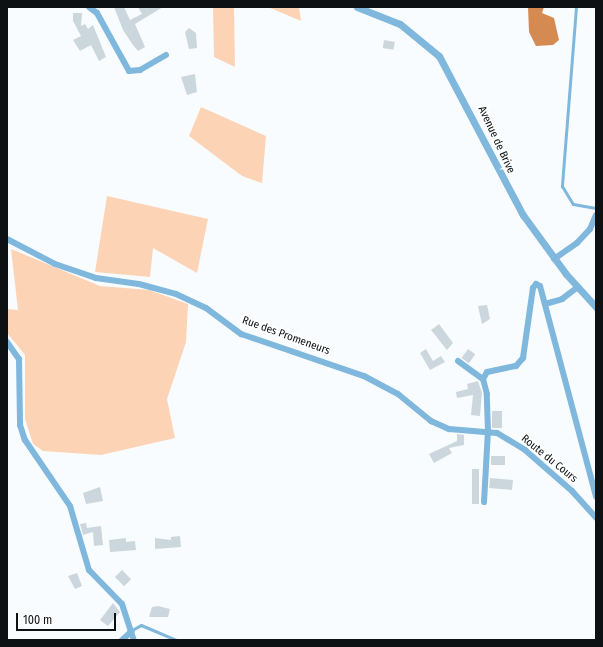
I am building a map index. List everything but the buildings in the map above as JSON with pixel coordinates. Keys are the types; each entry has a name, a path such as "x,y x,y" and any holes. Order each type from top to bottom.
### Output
{"street":[{"path":"89,7 97,13 128,71 140,70 166,55"},
{"name":"Avenue de Brive","path":"357,7 400,24 439,56 469,110 504,182 554,259 596,307"},
{"path":"554,259 577,243 590,229 596,215"},
{"name":"Rue des Promeneurs","path":"7,239 55,264 83,273 176,294 206,308 241,334 364,376 398,394 431,421 449,429 488,431"},
{"name":"Route du Cours","path":"483,379 487,372 516,366 523,358 533,288 536,284 540,286 596,497"},
{"path":"545,304 562,298 578,287"},
{"path":"7,342 18,359 20,425 25,440 70,506 90,570 122,604 134,640"},
{"path":"458,361 483,379 487,394 488,431 484,502"},
{"name":"Route du Cours","path":"488,431 497,433 525,450 572,491 596,518"},
{"path":"122,640 132,631"}],"lane":[{"path":"576,7 562,186 573,204 596,208"},
{"path":"132,631 141,625 176,640"}],"shaded area":[{"path":"213,7 234,7 235,67 214,57"},
{"path":"268,7 299,7 301,21"},
{"path":"528,7 544,7 542,13 554,18 559,40 553,45 536,46 529,32"},
{"path":"201,107 266,136 262,183 242,176 189,136"},
{"path":"107,196 208,219 197,273 153,248 150,277 95,272"},
{"path":"11,249 100,286 149,290 188,304 186,342 167,399 175,438 101,455 43,451 33,444 25,419 25,355 7,333 7,309 18,310"}]}
